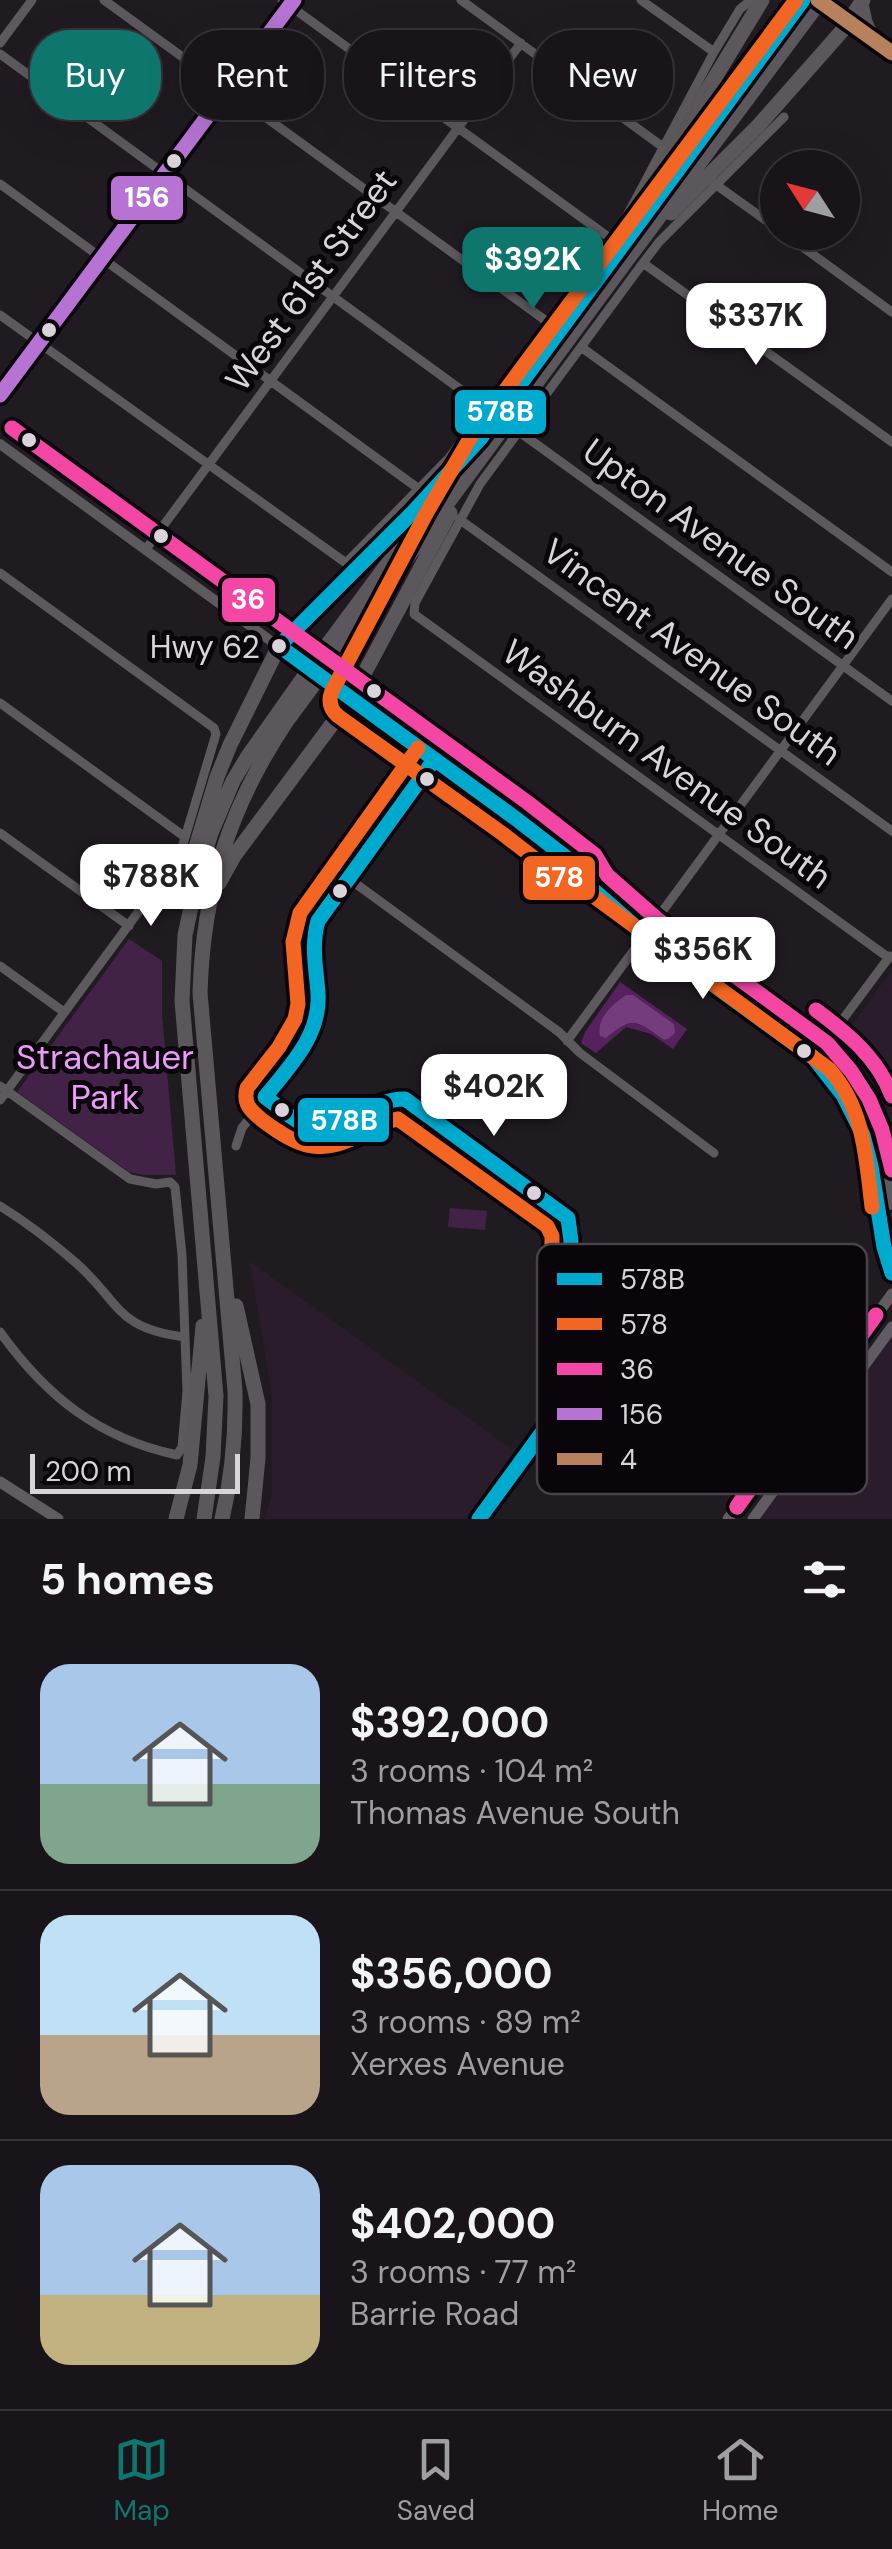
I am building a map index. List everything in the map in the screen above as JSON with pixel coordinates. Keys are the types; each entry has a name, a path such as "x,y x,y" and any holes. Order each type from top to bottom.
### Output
{"highway":[{"path":"612,270 710,85 762,0"},
{"path":"222,1519 236,1422 234,1371 200,994 209,899 224,842 267,751 803,0"},
{"path":"612,270 830,8 862,2 863,17 873,40"},
{"path":"612,270 758,126 842,31 830,8"},
{"path":"204,1519 216,1417 182,1001 188,884 204,816 217,777 285,651 413,512 484,443"},
{"path":"209,899 234,856 350,700 484,443"},
{"path":"185,935 211,833 248,756 308,671 484,443"},
{"path":"225,1264 258,1404 252,1519"},
{"path":"176,1519 190,1465 207,1292"}],"main road":[{"path":"830,8 892,53"},
{"path":"867,1328 892,1294"},
{"path":"867,1362 892,1327"},
{"path":"867,1365 892,1345"},
{"path":"0,1482 50,1516"},
{"path":"728,1519 746,1494"},
{"path":"767,1499 769,1494"},
{"path":"753,1519 771,1494"}],"street":[{"path":"0,43 32,0"},
{"path":"104,0 181,56"},
{"path":"461,0 663,147"},
{"path":"641,0 714,52"},
{"path":"0,314 346,563 449,458 623,223 714,52 740,9 750,0"},
{"path":"268,30 288,2 611,239"},
{"name":"West 61st Street","path":"146,550 521,43"},
{"path":"0,54 486,408"},
{"path":"460,519 480,484 642,262 784,117"},
{"path":"0,394 203,120"},
{"path":"270,120 549,323"},
{"path":"0,184 418,489"},
{"path":"715,184 760,217"},
{"path":"806,250 892,312"},
{"path":"642,262 892,442"},
{"path":"581,348 892,572"},
{"name":"Upton Avenue South","path":"518,432 892,700"},
{"path":"0,444 853,1064 872,1092 878,1112 892,1204"},
{"name":"Washburn Avenue South","path":"460,519 415,602 414,614 890,956"},
{"name":"Vincent Avenue South","path":"460,519 892,831"},
{"path":"0,573 214,728 214,741 181,851 2,1093 130,1178 156,1184 170,1182 175,1187 186,1337 182,1448 177,1455 130,1442 86,1419 32,1374 0,1332"},
{"path":"567,1040 892,599"},
{"path":"0,704 185,837"},
{"path":"236,1146 242,1128 314,1028 318,1003 314,930 323,912 434,760"},
{"path":"0,833 129,926"},
{"path":"581,870 592,888 645,935 814,1058 834,1079 853,1108 863,1133 882,1247 892,1273"},
{"path":"348,878 714,1153"},
{"path":"814,1058 890,956"},
{"path":"0,966 64,1012"},
{"path":"265,1096 311,1127 328,1126 392,1097 405,1099 568,1218 571,1244"},
{"path":"0,1206 77,1263 132,1322 159,1334 186,1337"},
{"path":"479,1519 537,1439"}],"shaded area":[{"path":"892,970 892,1123 887,1099 841,1040"},
{"path":"620,982 687,1029 673,1049 651,1034 626,1027 596,1053 581,1043","holes":["633,996 674,1024 664,1040 635,1023 606,1038"]},
{"path":"626,995 633,995 674,1024 675,1033 664,1040 635,1023 606,1038 600,1036 603,1017"},
{"path":"249,1261 516,1452 468,1519 265,1519 272,1494 272,1393"},
{"path":"892,1336 892,1519 760,1519 778,1494 867,1494 867,1371"}],"green space":[{"path":"659,933 769,1005 816,1043 810,1044 712,979 656,936"},
{"name":"Strachauer Park","path":"129,939 162,961 162,1014 176,1175 129,1172 17,1092"},
{"path":"830,1053 846,1065 866,1092 839,1072 827,1056"},
{"path":"857,1098 870,1100 878,1127 887,1195 883,1196 869,1137 854,1102"},
{"path":"450,1208 487,1211 485,1230 448,1227"}],"transit line":[{"name":"156","path":"0,395 294,0"},
{"name":"578","path":"796,0 472,435 427,512 330,701 338,716 829,1069 841,1084 856,1117 872,1207"},
{"name":"578B","path":"803,0 480,439 279,646 515,818 581,869 591,888 645,935 814,1058 843,1095 863,1135 892,1273"},
{"name":"4","path":"818,0 892,53"},
{"name":"36","path":"12,428 527,802 595,855 607,875 657,919 827,1043 869,1099 892,1170"},
{"name":"578","path":"418,748 300,913 293,942 298,1004 295,1019 247,1088 247,1103 275,1129 310,1146 334,1145 398,1119 547,1226 552,1244"},
{"name":"578B","path":"434,760 318,921 314,948 318,1008 314,1023 302,1049 265,1097 305,1125 317,1127 341,1122 379,1104 405,1099 568,1218 571,1244"},
{"name":"36","path":"816,1010 870,1058 892,1096"},
{"name":"36","path":"867,1327 876,1315"},
{"name":"578B","path":"479,1519 537,1439"},
{"name":"578","path":"737,1507 745,1494"},
{"name":"36","path":"737,1507 746,1494"}],"place":[{"name":"Hwy 62","path":"279,646"}]}
